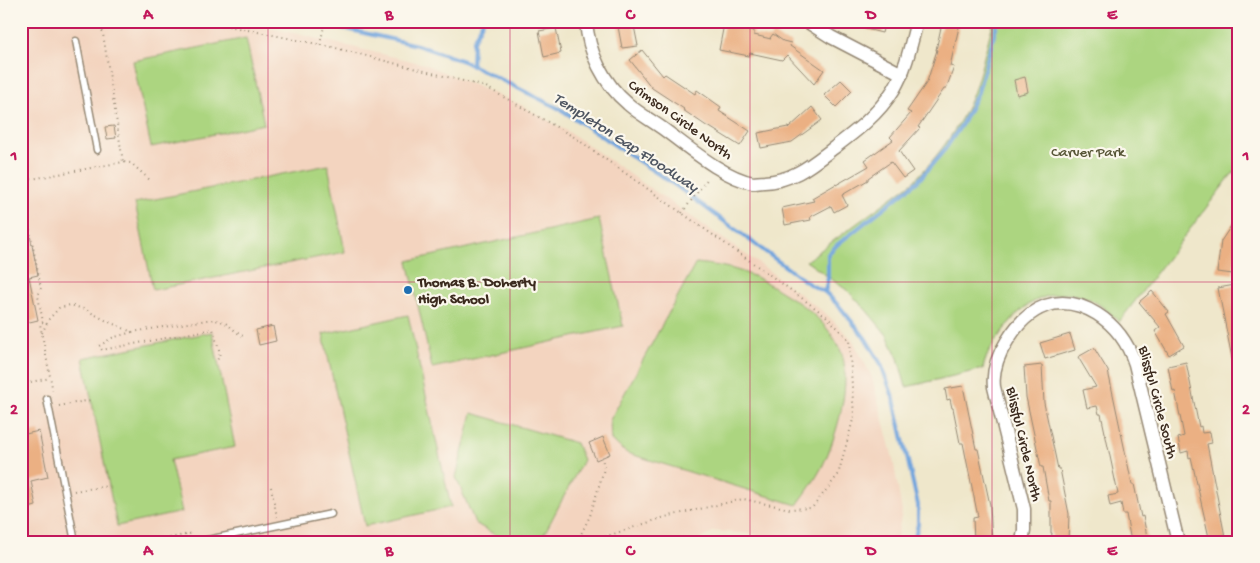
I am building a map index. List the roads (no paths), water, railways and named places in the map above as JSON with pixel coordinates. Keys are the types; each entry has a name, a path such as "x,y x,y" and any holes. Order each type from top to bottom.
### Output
{"street":[{"name":"Crimson Circle North","path":"586,21 587,31 600,71 627,104 716,167 737,178 754,183 772,182 788,178 804,170 856,132 872,117 902,74 917,21"},
{"path":"806,21 831,37 902,74"},
{"name":"Blissful Circle South","path":"1038,310 1053,304 1066,302 1086,307 1103,318 1124,339 1135,364 1178,542"},
{"name":"Blissful Circle North","path":"1022,542 1024,509 994,387 994,372 998,358 1012,333 1026,317 1038,310"}],"lane":[{"path":"76,41 97,150"},
{"path":"47,399 75,542"},
{"path":"198,542 331,514"}],"waterway":[{"name":"Templeton Gap Floodway","path":"311,21 417,45 463,61 562,110 675,185 809,284 825,292 866,339 881,364 894,400 918,505 918,524 914,542"},
{"path":"472,66 473,41 483,21"},
{"name":"Templeton Gap Floodway","path":"825,292 828,278 828,254 918,181 946,148 962,124 978,92 998,21"}],"place":[{"name":"Thomas B. Doherty High School","path":"408,290"}],"park label":[{"name":"Carver Park","path":"1088,151"}]}
